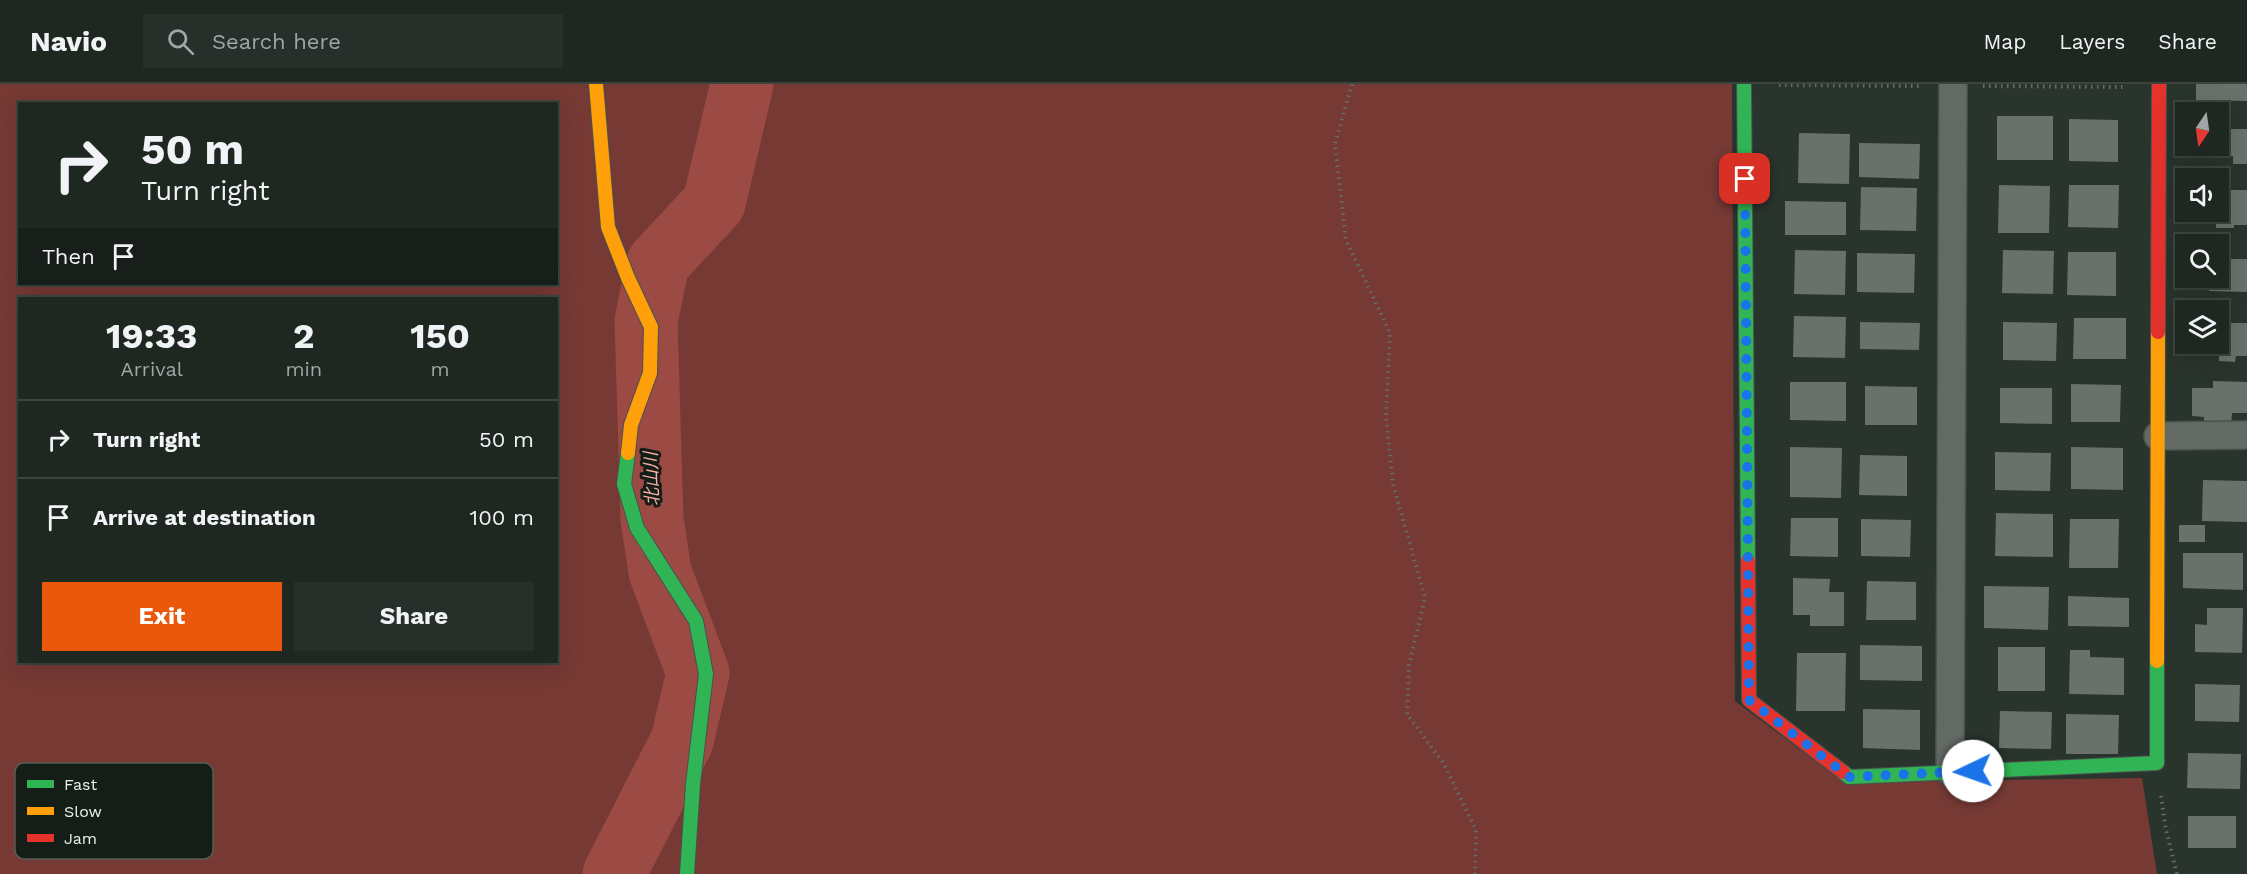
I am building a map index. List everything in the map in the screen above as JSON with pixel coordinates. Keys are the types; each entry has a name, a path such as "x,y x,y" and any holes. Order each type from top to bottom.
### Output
{"street":[{"path":"596,84 608,227 651,327 650,373 631,425 624,484 637,528 696,621 706,674 693,784 687,874"},
{"path":"1744,84 1749,700 1849,777 2157,763 2159,84"},
{"path":"1950,772 1953,84"},
{"path":"2158,436 2247,435"}],"path":[{"path":"1352,84 1335,144 1346,240 1390,333 1386,416 1393,484 1425,598 1409,666 1407,714 1444,764 1476,830 1475,874"},
{"path":"2157,763 2166,830 2177,874"}],"shaded area":[{"path":"0,84 1732,84 1735,701 1844,782 2142,778 2157,874 0,874"}],"building":[{"path":"2196,84 2247,84 2247,101 2196,100"},
{"path":"1997,116 2053,116 2053,160 1997,160"},
{"path":"2069,119 2118,120 2118,162 2069,161"},
{"path":"2229,129 2247,129 2247,164 2233,164 2233,156 2229,156"},
{"path":"1799,133 1850,134 1849,184 1798,183"},
{"path":"1859,143 1920,144 1919,179 1859,177"},
{"path":"1999,185 2050,186 2049,233 1998,233"},
{"path":"2069,185 2119,185 2118,228 2068,227"},
{"path":"1861,187 1917,188 1916,231 1860,230"},
{"path":"2229,190 2247,190 2247,225 2216,228 2216,224 2195,224 2195,222 2229,222"},
{"path":"1785,201 1846,202 1846,235 1785,235"},
{"path":"1795,250 1846,251 1845,295 1794,294"},
{"path":"2003,250 2054,251 2053,294 2002,293"},
{"path":"2068,252 2116,252 2116,296 2067,295"},
{"path":"1857,253 1915,254 1914,293 1857,292"},
{"path":"2229,259 2247,259 2247,292 2209,291 2209,288 2229,288"},
{"path":"1794,316 1846,317 1845,358 1793,357"},
{"path":"2074,318 2126,318 2126,359 2073,359"},
{"path":"1860,322 1920,323 1919,350 1860,349"},
{"path":"2003,322 2057,323 2056,361 2003,360"},
{"path":"2229,323 2247,323 2247,356 2236,356 2235,362 2219,361 2219,355 2196,355 2229,354"},
{"path":"2213,381 2247,382 2247,413 2232,413 2231,427 2204,426 2204,417 2192,416 2192,388 2213,388"},
{"path":"1790,382 1846,382 1846,421 1790,420"},
{"path":"2071,384 2121,385 2120,422 2071,422"},
{"path":"1865,386 1917,387 1917,425 1865,425"},
{"path":"2000,388 2052,388 2052,424 2000,423"},
{"path":"1790,447 1842,448 1841,498 1790,497"},
{"path":"2071,447 2123,448 2123,490 2071,489"},
{"path":"1995,452 2051,453 2050,491 1995,490"},
{"path":"1860,455 1907,456 1907,496 1859,495"},
{"path":"2203,480 2247,481 2247,522 2202,521"},
{"path":"1996,513 2053,514 2053,557 1995,556"},
{"path":"1791,518 1838,518 1838,557 1790,556"},
{"path":"1861,519 1911,520 1910,557 1861,556"},
{"path":"2070,519 2119,519 2118,568 2069,568"},
{"path":"2179,525 2205,525 2205,542 2179,542"},
{"path":"2183,553 2243,553 2243,590 2183,588"},
{"path":"1793,578 1830,579 1829,592 1844,592 1844,626 1810,626 1810,615 1793,615"},
{"path":"1867,581 1916,582 1916,620 1866,620"},
{"path":"1984,586 2049,587 2048,630 1984,628"},
{"path":"2068,596 2129,598 2129,627 2068,626"},
{"path":"2207,608 2243,608 2242,653 2195,652 2195,624 2207,625"},
{"path":"1860,645 1922,646 1922,681 1860,680"},
{"path":"1998,647 2045,647 2045,691 1998,691"},
{"path":"2070,650 2090,650 2090,657 2124,658 2124,695 2069,694"},
{"path":"1797,653 1846,653 1845,711 1796,711"},
{"path":"2195,684 2240,685 2239,722 2195,721"},
{"path":"1863,709 1920,710 1920,750 1863,748"},
{"path":"2000,711 2052,712 2051,749 1999,748"},
{"path":"2066,714 2119,715 2118,754 2066,754"},
{"path":"2188,753 2241,754 2240,789 2187,788"},
{"path":"2188,816 2236,816 2236,848 2188,848"}],"waterway":[{"name":"北山川","path":"614,874 682,741 698,673 660,572 652,519 646,321 658,263 714,203 742,84"}],"traffic: fast":[{"path":"1744,84 1748,561"},
{"path":"628,453 624,484 637,528 696,621 706,674 693,784 687,874"},
{"path":"1843,772 1849,777 2157,763 2157,661"}],"traffic: slow":[{"path":"596,84 608,227 651,327 650,373 631,425 628,453"},
{"path":"2157,661 2158,332"}],"traffic: jam":[{"path":"2158,332 2159,84"},
{"path":"1748,561 1749,700 1843,772"}],"route":[{"path":"1745,179 1749,700 1849,777 1973,771"}]}
